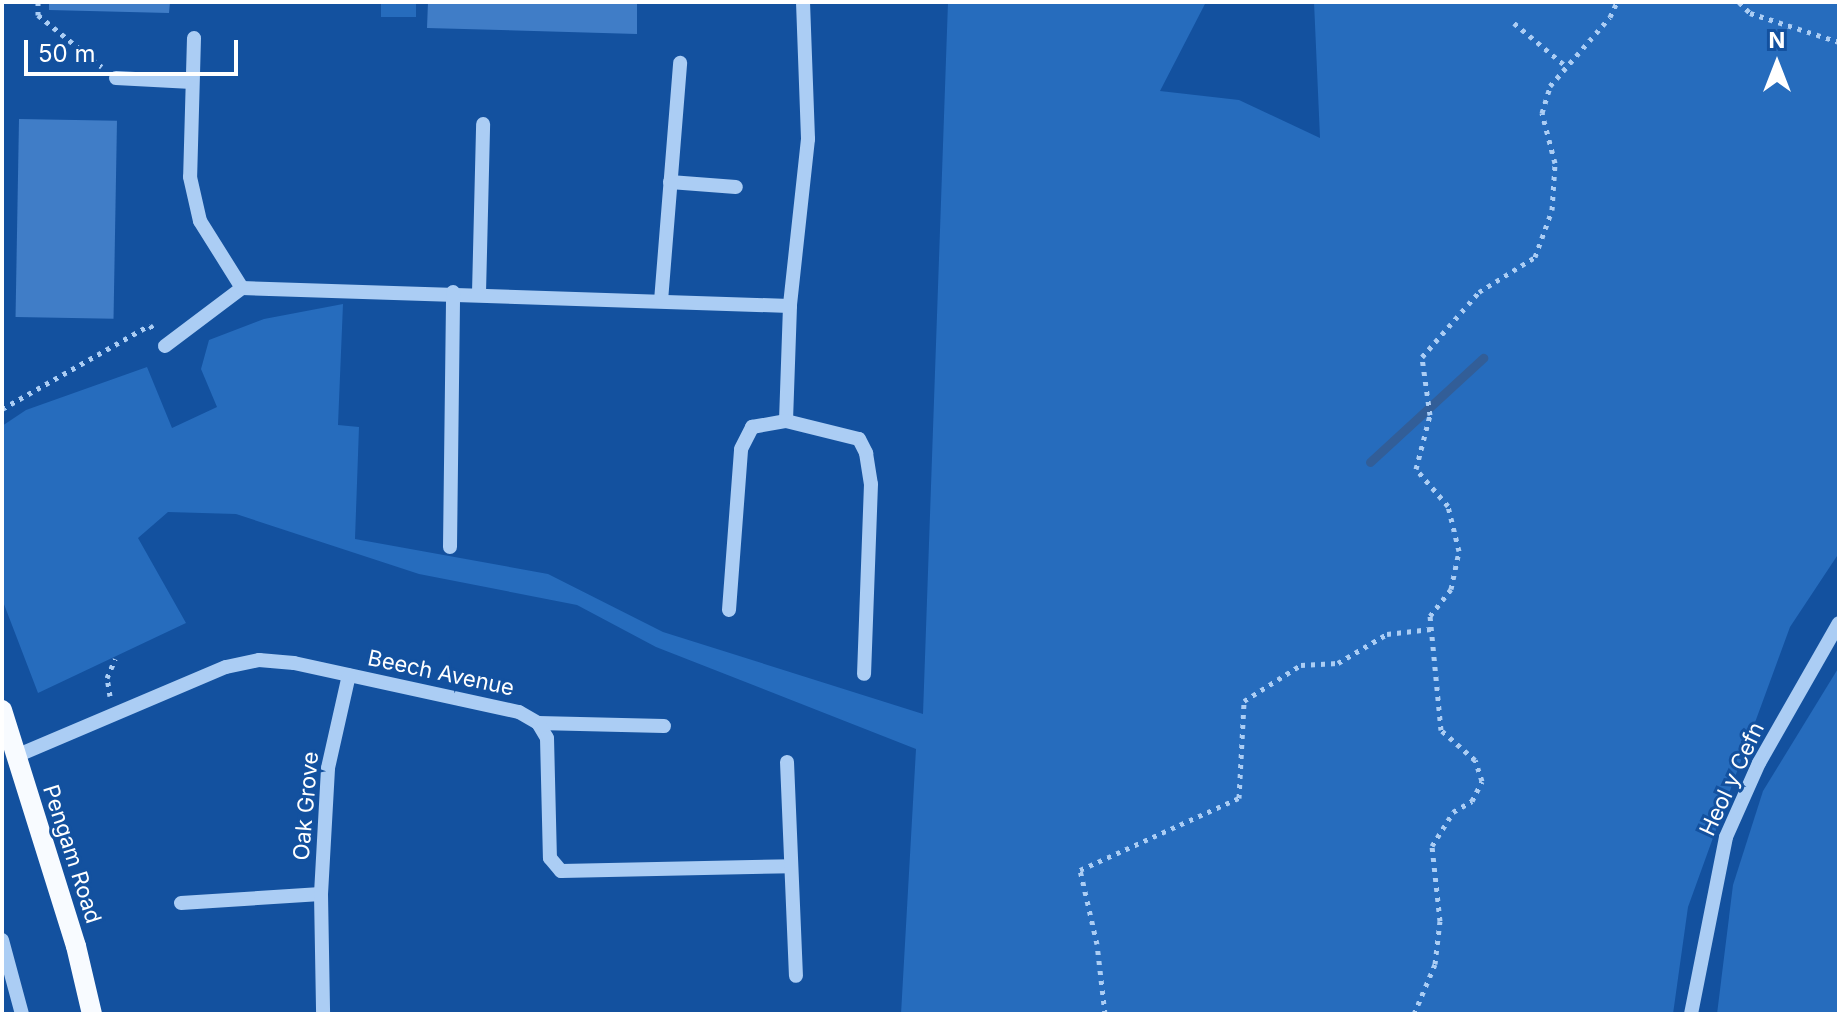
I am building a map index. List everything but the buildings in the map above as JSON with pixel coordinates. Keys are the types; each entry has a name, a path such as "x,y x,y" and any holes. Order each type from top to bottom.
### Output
{"main road":[{"name":"Pengam Road","path":"2,710 92,1014"}],"street":[{"path":"786,421 790,306 808,139 803,2"},
{"path":"194,38 190,177 200,221 242,288"},
{"path":"661,301 680,63"},
{"path":"116,78 192,82"},
{"path":"479,293 483,124"},
{"path":"670,182 736,187"},
{"path":"165,346 242,288 453,292 790,306"},
{"path":"450,547 453,292"},
{"path":"729,610 741,449 752,427 786,421 859,439 866,453 871,484 864,674"},
{"name":"Heol y Cefn","path":"1691,1014 1726,837 1759,763 1839,623"},
{"name":"Beech Avenue","path":"16,756 226,667 259,660 294,663 519,712 538,723"},
{"name":"Oak Grove","path":"323,1014 321,894 328,768 349,675"},
{"path":"538,723 664,726"},
{"path":"538,723 547,738 550,858 561,871 791,866"},
{"path":"787,762 796,976"},
{"name":"Oak Grove","path":"181,903 321,894"},
{"path":"2,940 22,1014"}],"path":[{"path":"38,2 38,15 116,78"},
{"path":"1414,1014 1435,964 1438,935 1432,846 1453,812 1472,801 1482,781 1475,760 1441,730 1430,616 1451,589 1459,551 1448,506 1416,469 1430,415 1422,357 1479,292 1535,257 1552,210 1555,163 1542,113 1550,86 1610,17 1617,2"},
{"path":"1739,2 1750,13 1839,42"},
{"path":"1514,23 1567,67"},
{"path":"2,409 150,325 165,346"},
{"path":"1105,1014 1097,944 1080,870 1239,798 1244,701 1301,665 1338,663 1387,634 1431,629"},
{"path":"110,697 107,678 115,659"}],"shaded area":[{"path":"381,2 416,2 416,17 381,17"},
{"path":"948,2 1206,2 1160,91 1239,100 1320,138 1314,2 1839,2 1839,553 1790,627 1688,907 1673,1014 901,1014 916,749 656,647 577,605 419,574 236,514 168,512 138,538 186,623 38,693 2,599 2,426 26,410 147,367 172,428 217,407 201,369 209,340 264,319 343,304 338,425 359,427 355,539 548,574 663,632 923,714"},
{"path":"1839,667 1839,1014 1717,1014 1733,885 1763,791"}],"waterway":[{"path":"1370,462 1483,358"}]}
